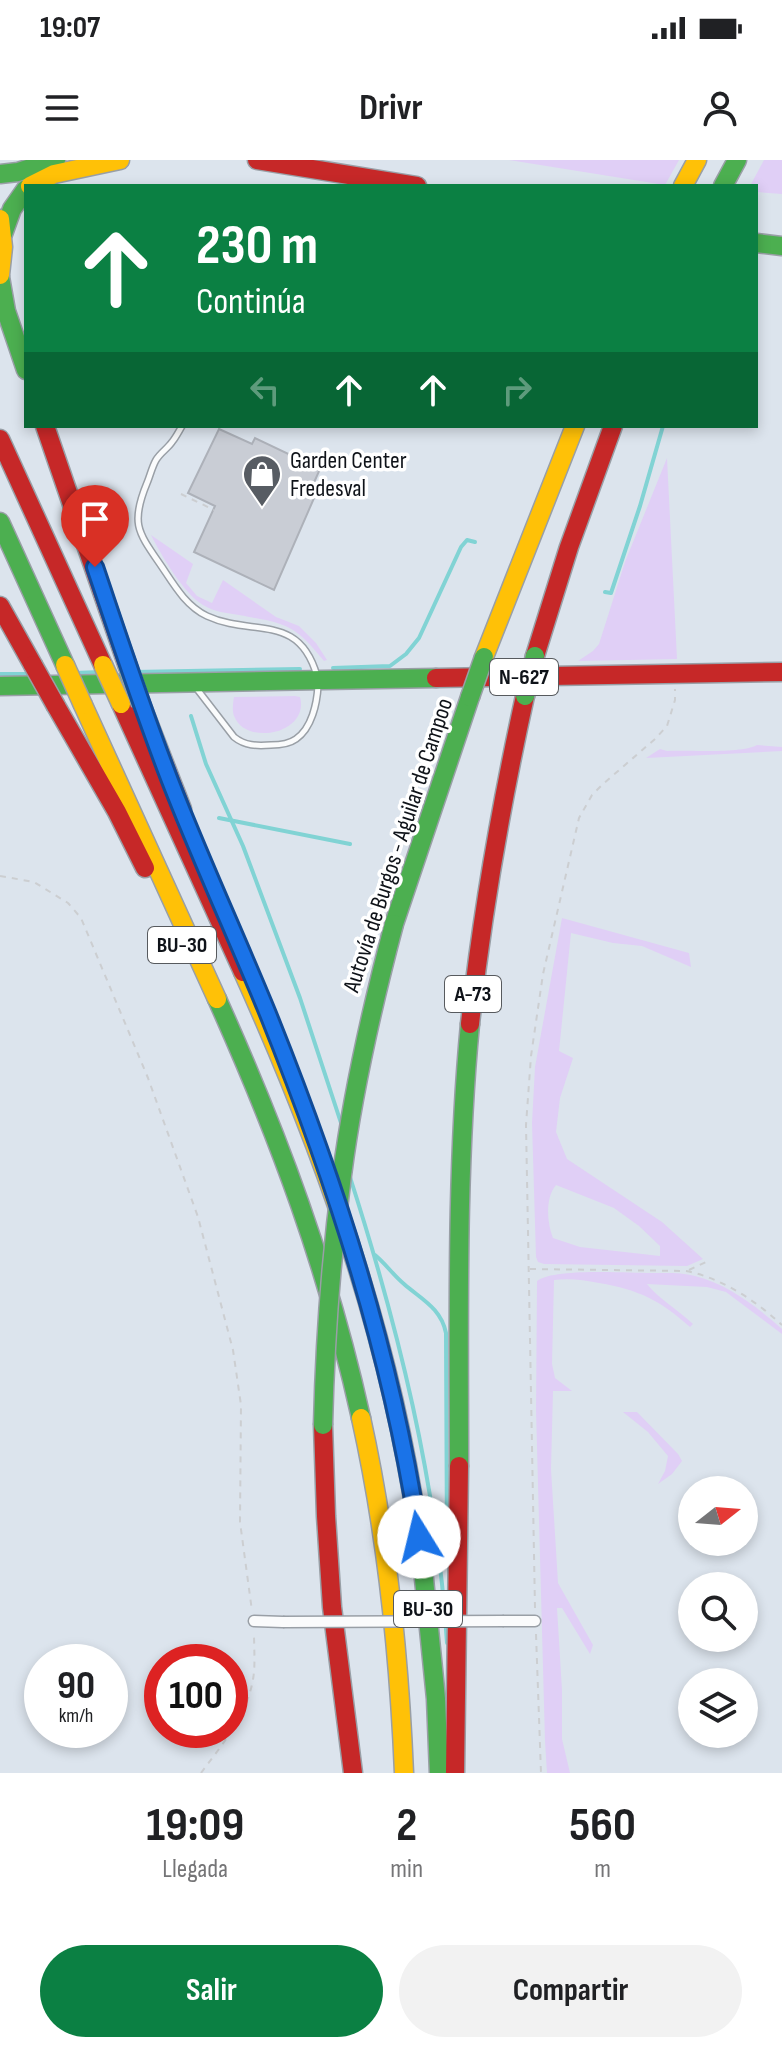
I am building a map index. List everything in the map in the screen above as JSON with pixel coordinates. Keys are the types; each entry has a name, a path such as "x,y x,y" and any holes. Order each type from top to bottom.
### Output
{"highway":[{"path":"0,174 18,172 56,160"},
{"path":"34,184 66,171 120,160"},
{"path":"257,160 405,184"},
{"path":"684,183 697,160"},
{"path":"724,184 737,160"},
{"path":"24,193 2,227 0,276 6,311 24,364"},
{"path":"758,243 782,246"},
{"path":"46,428 141,704 185,818 264,1004 311,1131"},
{"name":"Autovía de Burgos - Aguilar de Campoo","path":"353,1773 332,1607 323,1425 327,1301 340,1177 364,1041 394,924 484,657 574,428"},
{"name":"A-73","path":"455,1773 458,1295 461,1173 474,990 503,795 525,696 569,547 612,428"},
{"name":"BU-30","path":"0,439 249,985 335,1195 368,1299 391,1386 409,1475 431,1633 439,1773"},
{"name":"BU-30","path":"0,522 249,1072 315,1245 357,1394 386,1547 397,1641 404,1773"},
{"name":"BU-30","path":"0,608 117,812 296,1189"},
{"name":"N-627","path":"0,686 782,672"}],"street":[{"path":"254,1621 535,1621"}],"lane":[{"path":"181,428 156,460 138,506 139,530 191,606 215,619 290,636 305,649 318,681 317,700 310,720 297,739 287,743 249,745 234,737 193,683"}],"path":[{"path":"181,494 214,510"},
{"path":"541,1773 535,1621 526,1125 531,1056 543,974 575,833 585,805 603,784 667,726 675,700 675,674"},
{"path":"0,876 34,882 68,903 81,918 148,1078 198,1217 233,1350 241,1405 240,1522 254,1621 254,1673 244,1709 234,1729 201,1773"},
{"path":"686,1271 706,1262"},
{"path":"529,1269 698,1273 722,1283 765,1310 782,1325"}],"shaded area":[{"path":"509,160 679,160 666,184"},
{"path":"764,160 782,160 782,194 758,192 758,184 751,184"},
{"path":"667,458 677,659 578,661 599,644 625,562"},
{"path":"151,535 193,564 186,583 197,596 212,603 223,580 276,617 299,626 327,660 324,661 296,632 279,623 216,611 203,605 181,583"},
{"path":"234,697 300,697 301,709 296,720 275,732 251,731 241,726 234,716"},
{"path":"757,745 782,747 782,751 646,758 660,749 727,751"},
{"path":"562,918 689,953 691,967 642,946 571,933 559,1051 573,1058 560,1098 556,1132 567,1159 662,1222 703,1259 687,1266 538,1262 532,1123 535,1067","holes":["556,1185 614,1208 660,1246 660,1256 580,1247 553,1238 548,1211"]},
{"path":"574,1273 673,1273 707,1280 742,1297 782,1329 782,1334 726,1292 707,1287 647,1284 693,1324 690,1327 659,1303 637,1293 587,1281 554,1280 552,1364 555,1378 572,1391 553,1391 551,1469 558,1583 593,1645 590,1654 562,1608 557,1608 562,1739 570,1773 547,1773 536,1410 537,1281 558,1274"},
{"path":"623,1412 637,1412 682,1461 672,1474 658,1484 668,1456 648,1432"}],"building":[{"name":"Garden Center Fredesval","path":"219,429 252,444 255,438 320,469 312,487 318,489 274,590 194,552 215,506 188,493"}],"waterway":[{"path":"605,592 611,593 662,428"},
{"path":"333,668 390,666 406,654 419,638 461,547 467,540 475,542"},
{"path":"134,672 300,669"},
{"path":"74,673 102,672"},
{"path":"0,674 30,674"},
{"path":"191,716 206,764 243,846 300,998 342,1126"},
{"path":"219,818 350,844"},
{"path":"349,1174 384,1289 413,1406 434,1524 447,1643"},
{"path":"375,1255 435,1310 446,1333 447,1547"}],"traffic: fast":[{"path":"0,174 18,172 56,160"},
{"path":"724,184 737,160"},
{"path":"3,234 12,209 24,192"},
{"path":"758,243 782,246"},
{"path":"0,277 6,311 24,364"},
{"path":"0,522 65,665"},
{"path":"525,696 535,656"},
{"path":"470,697 484,657"},
{"path":"127,664 141,704"},
{"path":"0,686 436,678"},
{"path":"394,924 470,697"},
{"path":"323,1425 332,1268 346,1143 364,1049 394,924"},
{"path":"217,999 300,1204 333,1309 361,1418"},
{"path":"459,1466 460,1190 470,1024"},
{"path":"423,1569 436,1699 439,1773"}],"traffic: slow":[{"path":"34,184 54,174 120,160"},
{"path":"684,184 697,160"},
{"path":"0,219 3,247 0,275"},
{"path":"484,657 574,428"},
{"path":"65,665 83,705"},
{"path":"103,665 121,704"},
{"path":"83,705 217,999"},
{"path":"243,972 304,1117 356,1264 397,1414 423,1569"},
{"path":"361,1418 378,1506 390,1594 404,1773"}],"traffic: jam":[{"path":"257,160 405,184"},
{"path":"46,428 127,664"},
{"path":"535,656 569,547 612,428"},
{"path":"0,439 103,665"},
{"path":"0,606 33,665"},
{"path":"33,665 56,706"},
{"path":"436,678 782,672"},
{"path":"470,1024 493,860 525,696"},
{"path":"121,704 243,972"},
{"path":"141,704 182,809"},
{"path":"56,706 117,812 145,868"},
{"path":"323,1425 332,1607 353,1773"},
{"path":"455,1773 459,1466"}],"place":[{"name":"Garden Center Fredesval","path":"262,508"}],"route":[{"path":"95,567 141,704 269,1018 335,1195 384,1358 398,1417 419,1537"}]}
